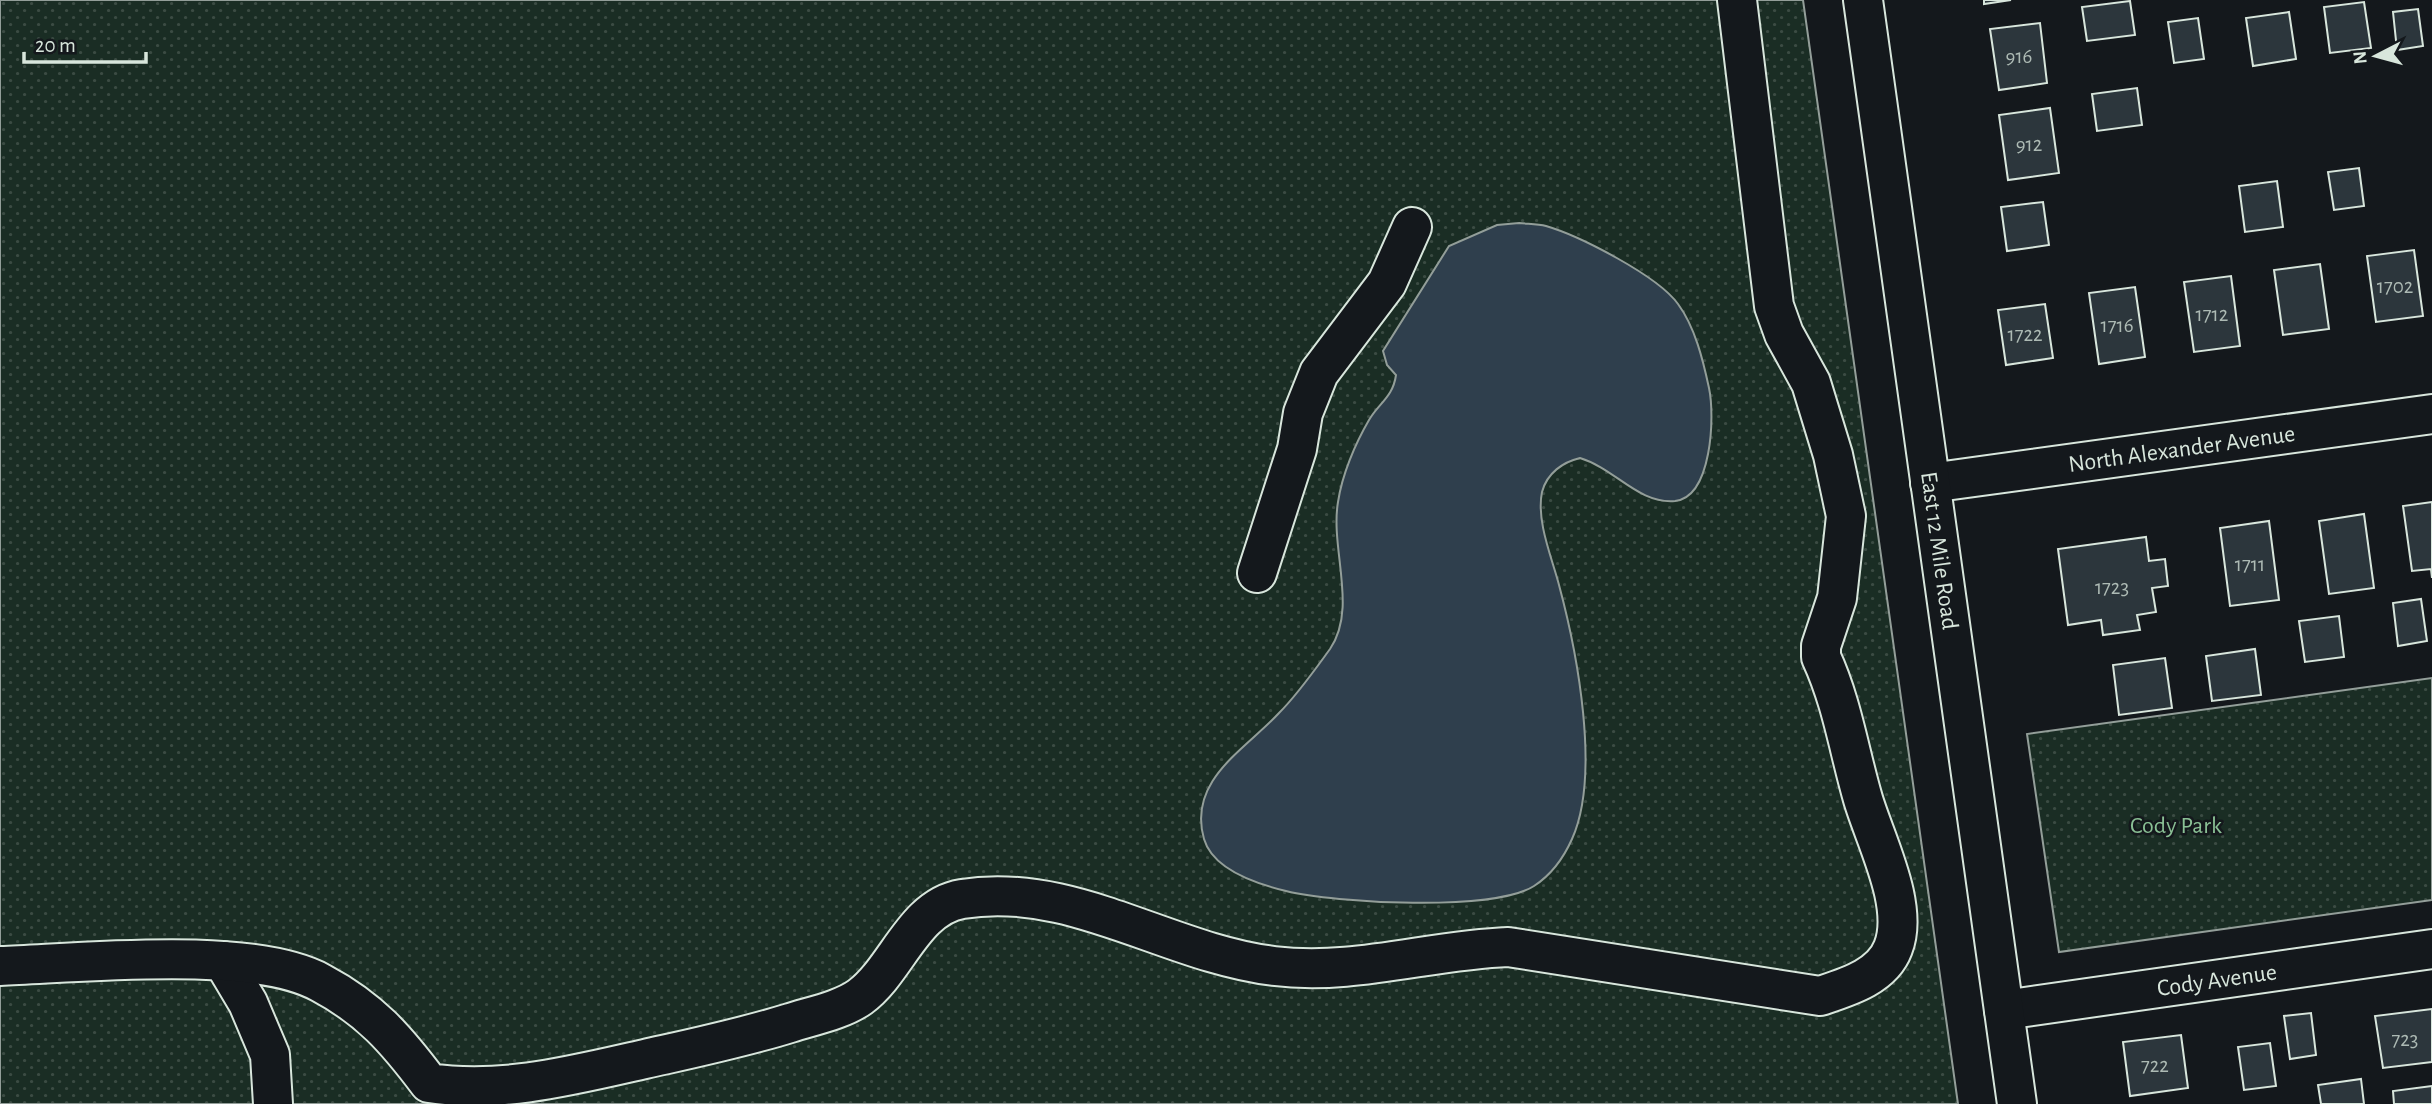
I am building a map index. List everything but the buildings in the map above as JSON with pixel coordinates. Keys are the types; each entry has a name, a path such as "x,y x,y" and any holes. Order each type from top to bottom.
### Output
{"main road":[{"path":"0,966 239,961 319,981 386,1028 423,1093 565,1077 748,1036 814,1016 858,999 929,914 957,900 999,894 1059,902 1167,939 1270,965 1318,970 1368,966 1468,949 1508,947 1820,996 1852,985 1884,966 1895,946 1897,920 1888,868 1864,801 1842,716 1821,657 1821,646 1837,598 1846,516 1833,455 1815,394 1784,334 1774,306 1737,0"},
{"name":"East 12 Mile Road","path":"1863,0 2017,1104"},
{"path":"1257,573 1297,449 1303,413 1319,373 1387,283 1412,227"},
{"name":"North Alexander Avenue","path":"1930,483 2432,414"},
{"name":"Cody Avenue","path":"2004,1010 2432,949"},
{"path":"223,961 248,1003 270,1055 273,1104"}],"green space":[{"path":"0,0 1803,0 1958,1104 0,1104"},
{"name":"Cody Park","path":"2432,678 2432,900 2059,952 2027,734"}],"water":[{"path":"1519,223 1546,226 1578,238 1617,258 1668,293 1684,313 1694,333 1711,401 1711,435 1704,471 1697,486 1687,496 1675,501 1650,497 1580,458 1556,469 1544,485 1541,503 1543,527 1573,644 1583,713 1585,782 1581,812 1572,839 1556,865 1534,886 1514,894 1485,899 1375,902 1286,891 1250,880 1226,867 1209,850 1204,839 1201,818 1204,799 1223,767 1299,690 1330,649 1338,633 1343,597 1337,539 1338,502 1346,471 1359,439 1394,383 1396,375 1387,365 1383,351 1449,246 1497,225"}]}
